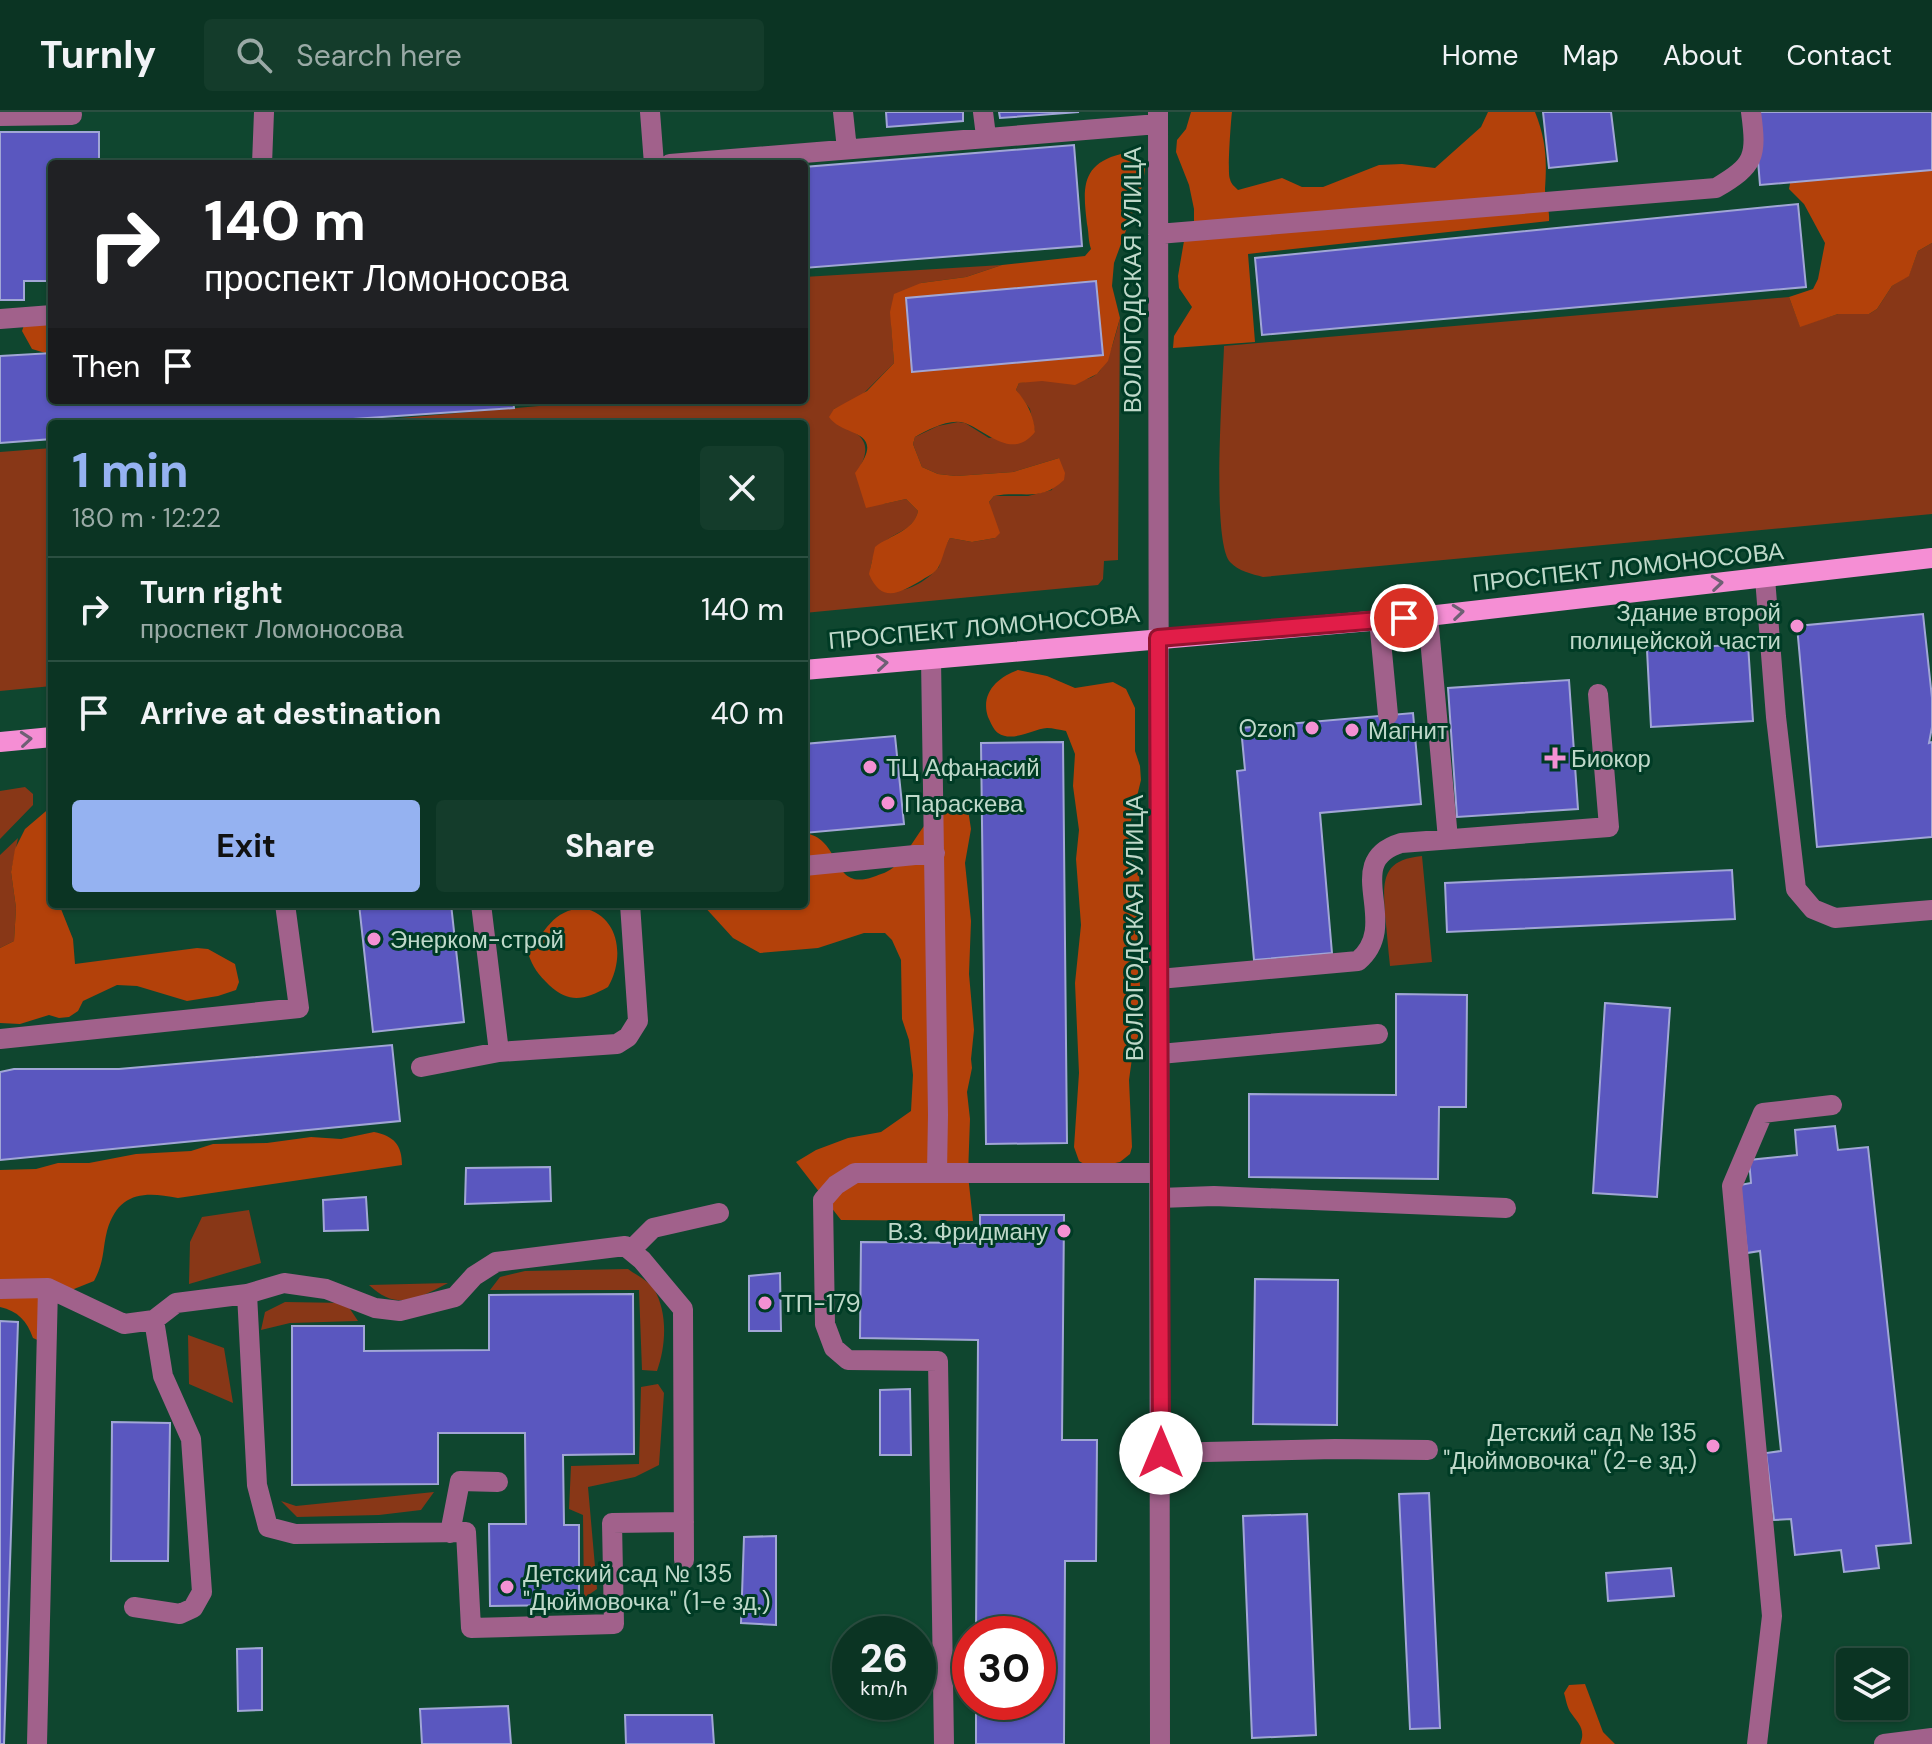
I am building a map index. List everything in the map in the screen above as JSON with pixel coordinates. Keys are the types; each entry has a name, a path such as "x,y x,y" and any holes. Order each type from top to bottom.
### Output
{"main road":[{"name":"ПРОСПЕКТ ЛОМОНОСОВА","path":"808,670 1428,616 1932,558"},
{"path":"0,742 48,737"}],"street":[{"path":"262,160 264,112"},
{"path":"650,112 654,160"},
{"path":"843,112 847,149"},
{"path":"983,112 986,136"},
{"path":"1158,234 1716,188 1742,173 1755,145 1751,112"},
{"path":"0,116 72,115"},
{"path":"717,160 1158,118"},
{"name":"ВОЛОГОДСКАЯ УЛИЦА","path":"1158,118 1160,1744"},
{"path":"0,319 48,315"},
{"path":"1765,578 1776,717 1796,889 1813,909 1835,918 1932,910"},
{"path":"1428,616 1448,839"},
{"path":"1379,620 1388,715"},
{"path":"931,659 937,1172"},
{"path":"1159,979 1358,961 1366,955 1377,930 1371,871 1380,854 1401,843 1609,827 1598,694"},
{"path":"808,866 935,853"},
{"path":"0,1039 299,1008 286,908"},
{"path":"481,908 499,1052"},
{"path":"421,1067 499,1052 617,1044 628,1037 638,1021 630,908"},
{"path":"1160,1054 1378,1034"},
{"path":"1757,1744 1772,1616 1732,1186 1763,1113 1832,1105"},
{"path":"944,1744 938,1361 848,1360 834,1348 825,1324 823,1200 836,1185 855,1173 1160,1173"},
{"path":"1160,1198 1214,1196 1506,1208"},
{"path":"631,1250 653,1228 719,1213"},
{"path":"0,1289 48,1288 124,1324 154,1320 176,1303 247,1294 284,1283 326,1289 375,1308 400,1311 455,1297 474,1276 496,1262 625,1246 642,1260 683,1309 684,1560"},
{"path":"37,1744 48,1288"},
{"path":"247,1294 257,1485 268,1527 295,1534 466,1532 471,1628 614,1624 612,1523 684,1522"},
{"path":"134,1607 180,1614 193,1608 202,1592 191,1439 163,1376 154,1320"},
{"path":"1161,1453 1428,1450"},
{"path":"450,1533 460,1481 498,1482"},
{"path":"1884,1744 1932,1738"}],"shaded area":[{"path":"1191,112 1232,112 1229,175 1238,190 1282,178 1302,187 1323,187 1379,165 1435,168 1481,127 1488,112 1535,112 1545,150 1545,193 1549,221 1248,254 1255,342 1173,348 1174,336 1192,307 1179,288 1178,276 1184,241 1194,221 1194,209 1189,185 1176,152 1177,140 1186,129"},
{"path":"1121,154 1137,155 1145,168 1143,184 1114,263 1112,286 1120,318 1108,361 1097,374 1075,385 1042,381 1019,383 1016,390 1029,410 1035,432 1017,444 1000,441 965,423 952,422 915,437 913,444 922,467 938,474 956,476 1013,472 1059,458 1065,473 1064,480 1039,494 994,496 989,502 1000,533 995,538 972,542 950,538 940,565 933,573 899,592 880,590 869,574 875,547 907,528 918,511 906,499 866,508 855,473 864,459 865,441 829,417 834,409 867,391 894,363 890,312 894,294 921,283 966,277 1002,265 1085,256 1091,249 1085,200 1087,180 1098,164"},
{"path":"1932,166 1932,243 1918,251 1909,276 1892,286 1877,309 1869,314 1838,314 1800,327 1789,297 1813,289 1825,243 1804,204 1789,189 1791,178"},
{"path":"1932,243 1932,514 1263,577 1241,570 1230,562 1224,548 1219,493 1224,346 1789,297 1800,326 1838,314 1869,314 1877,309 1892,286 1909,275 1918,251"},
{"path":"1002,265 966,277 921,283 891,322 894,363 860,397 834,409 843,426 863,441 865,451 861,465 883,504 906,499 918,511 909,527 885,541 873,559 870,574 876,584 893,591 913,586 932,574 939,567 942,552 950,538 972,542 995,538 989,502 994,496 1028,496 1052,490 1059,458 1013,472 956,476 938,474 922,467 913,444 915,437 938,426 958,422 989,438 1035,432 1030,409 1016,390 1019,383 1075,381 1097,374 1105,363 1120,318 1118,560 1104,561 1103,579 1098,585 808,613 808,420 377,420 539,404 808,404 808,277"},
{"path":"48,322 48,354 32,349 22,331 24,325"},
{"path":"48,448 48,686 0,691 0,452"},
{"path":"1018,670 1047,676 1075,688 1113,682 1126,689 1135,708 1135,751 1141,780 1129,829 1130,850 1139,875 1140,889 1137,927 1142,1025 1133,1051 1129,1080 1132,1147 1130,1154 1120,1162 1091,1168 1079,1161 1074,1147 1079,1073 1075,983 1081,925 1076,859 1079,830 1073,786 1075,754 1066,731 1047,728 1010,737 993,728 986,708 989,693 1004,677"},
{"path":"25,787 33,794 33,805 0,839 0,791"},
{"path":"957,800 967,803 971,829 965,863 971,921 969,974 974,1030 967,1092 970,1119 968,1175 973,1221 841,1220 796,1162 816,1150 848,1138 881,1132 911,1111 913,1075 909,1040 902,1019 901,960 892,940 885,933 864,933 818,948 760,953 733,938 706,908 808,908 808,834 825,844 843,871 859,880 885,873 895,866 922,828 946,805"},
{"path":"48,809 48,908 61,908 73,939 75,964 208,949 235,964 239,982 236,990 187,1001 137,986 117,985 83,1001 78,1011 69,1017 49,1015 20,1024 0,1023 0,948 14,941 16,908 11,872 15,849 25,829"},
{"path":"18,838 11,872 16,908 14,941 0,948 0,855"},
{"path":"1422,856 1432,962 1390,966 1384,903 1387,874 1399,862"},
{"path":"583,908 605,920 612,929 617,951 608,987 577,998 564,995 545,981 528,953 556,918"},
{"path":"374,1132 396,1142 402,1165 178,1198 143,1195 125,1202 112,1218 94,1281 59,1295 42,1342 33,1338 17,1314 0,1307 0,1170 36,1169 58,1163 89,1163 136,1154 191,1151 213,1144 267,1143 311,1137 341,1139"},
{"path":"249,1210 261,1263 189,1284 190,1242 202,1217"},
{"path":"628,1269 652,1286 662,1308 664,1340 657,1371 642,1370 639,1290 490,1290 500,1277 525,1271"},
{"path":"448,1283 408,1300 389,1298 369,1285"},
{"path":"285,1302 346,1303 358,1321 290,1323 261,1330 265,1312"},
{"path":"188,1335 224,1348 233,1403 189,1384"},
{"path":"658,1384 664,1393 659,1465 635,1477 588,1487 597,1589 584,1598 583,1515 569,1509 571,1466 639,1464 641,1387"},
{"path":"434,1492 421,1510 379,1515 297,1517 281,1501 296,1506"},
{"path":"1585,1684 1603,1732 1615,1744 1580,1744 1582,1731 1568,1709 1564,1693 1569,1685"}],"building":[{"path":"886,112 963,112 963,121 887,127"},
{"path":"999,112 1079,112 1000,118"},
{"path":"1543,112 1611,112 1617,161 1549,168"},
{"path":"1754,112 1932,112 1932,170 1760,185"},
{"path":"0,132 99,132 99,160 48,160 48,281 24,281 24,300 0,300"},
{"path":"1074,145 1082,246 808,268 808,167"},
{"path":"1798,204 1806,287 1262,335 1255,258"},
{"path":"1096,281 1103,355 912,372 906,298"},
{"path":"48,353 48,404 514,404 514,408 338,420 48,420 48,439 0,443 0,356"},
{"path":"1923,614 1932,698 1929,743 1932,742 1932,837 1817,847 1797,626"},
{"path":"1748,644 1753,721 1651,727 1647,650"},
{"path":"1569,680 1578,809 1457,817 1448,688"},
{"path":"1413,713 1421,804 1320,813 1332,953 1254,960 1237,771 1245,770 1241,728"},
{"path":"895,736 904,824 808,833 808,744"},
{"path":"1063,742 1067,1143 986,1144 981,743"},
{"path":"1732,870 1735,919 1447,932 1445,883"},
{"path":"359,908 451,908 464,1022 373,1032"},
{"path":"1396,994 1467,995 1466,1107 1439,1107 1438,1179 1249,1177 1249,1094 1396,1095"},
{"path":"1605,1003 1670,1008 1657,1197 1593,1193"},
{"path":"392,1045 400,1121 0,1160 0,1072 14,1069 119,1069"},
{"path":"1835,1126 1838,1150 1868,1147 1911,1543 1876,1546 1879,1568 1844,1572 1841,1550 1795,1555 1791,1519 1774,1520 1766,1453 1781,1451 1760,1251 1747,1253 1740,1185 1751,1183 1749,1160 1797,1155 1795,1130"},
{"path":"550,1167 551,1201 465,1204 466,1168"},
{"path":"366,1197 368,1230 324,1231 323,1200"},
{"path":"980,1215 1064,1215 1062,1440 1097,1440 1096,1561 1065,1561 1064,1744 976,1744 976,1720 1056,1720 1056,1616 976,1616 978,1340 860,1338 861,1242 980,1243"},
{"name":"ТП-179","path":"780,1273 781,1331 749,1331 749,1276"},
{"path":"1255,1279 1338,1280 1337,1425 1253,1424"},
{"path":"633,1294 634,1454 563,1455 564,1525 579,1525 579,1605 490,1606 489,1524 526,1524 525,1433 438,1433 438,1484 292,1485 292,1326 364,1326 364,1351 489,1350 489,1295"},
{"path":"0,1321 18,1322 4,1744 0,1744"},
{"path":"910,1389 911,1455 880,1455 880,1390"},
{"path":"112,1422 170,1423 168,1561 111,1561"},
{"path":"1429,1493 1440,1728 1410,1729 1399,1494"},
{"path":"1307,1514 1316,1735 1252,1738 1243,1516"},
{"path":"776,1536 776,1625 741,1623 744,1537"},
{"path":"1671,1568 1674,1596 1608,1601 1606,1573"},
{"path":"262,1648 262,1710 238,1711 237,1649"},
{"path":"508,1706 511,1744 422,1744 420,1709"},
{"path":"625,1715 712,1715 714,1744 626,1744"}],"place":[{"name":"Здание второй полицейской части","path":"1797,626"},
{"name":"Ozon","path":"1312,728"},
{"name":"Магнит","path":"1352,730"},
{"name":"Биокор","path":"1555,758"},
{"name":"ТЦ Афанасий","path":"870,767"},
{"name":"Параскева","path":"888,803"},
{"name":"Энерком-строй","path":"374,939"},
{"name":"В.З. Фридману","path":"1064,1231"},
{"name":"ТП-179","path":"765,1303"},
{"name":"Детский сад № 135 \"Дюймовочка\" (2-е зд.)","path":"1713,1446"},
{"name":"Детский сад № 135 \"Дюймовочка\" (1-е зд.)","path":"507,1587"}],"route":[{"path":"1161,1453 1158,638 1404,618"}]}
